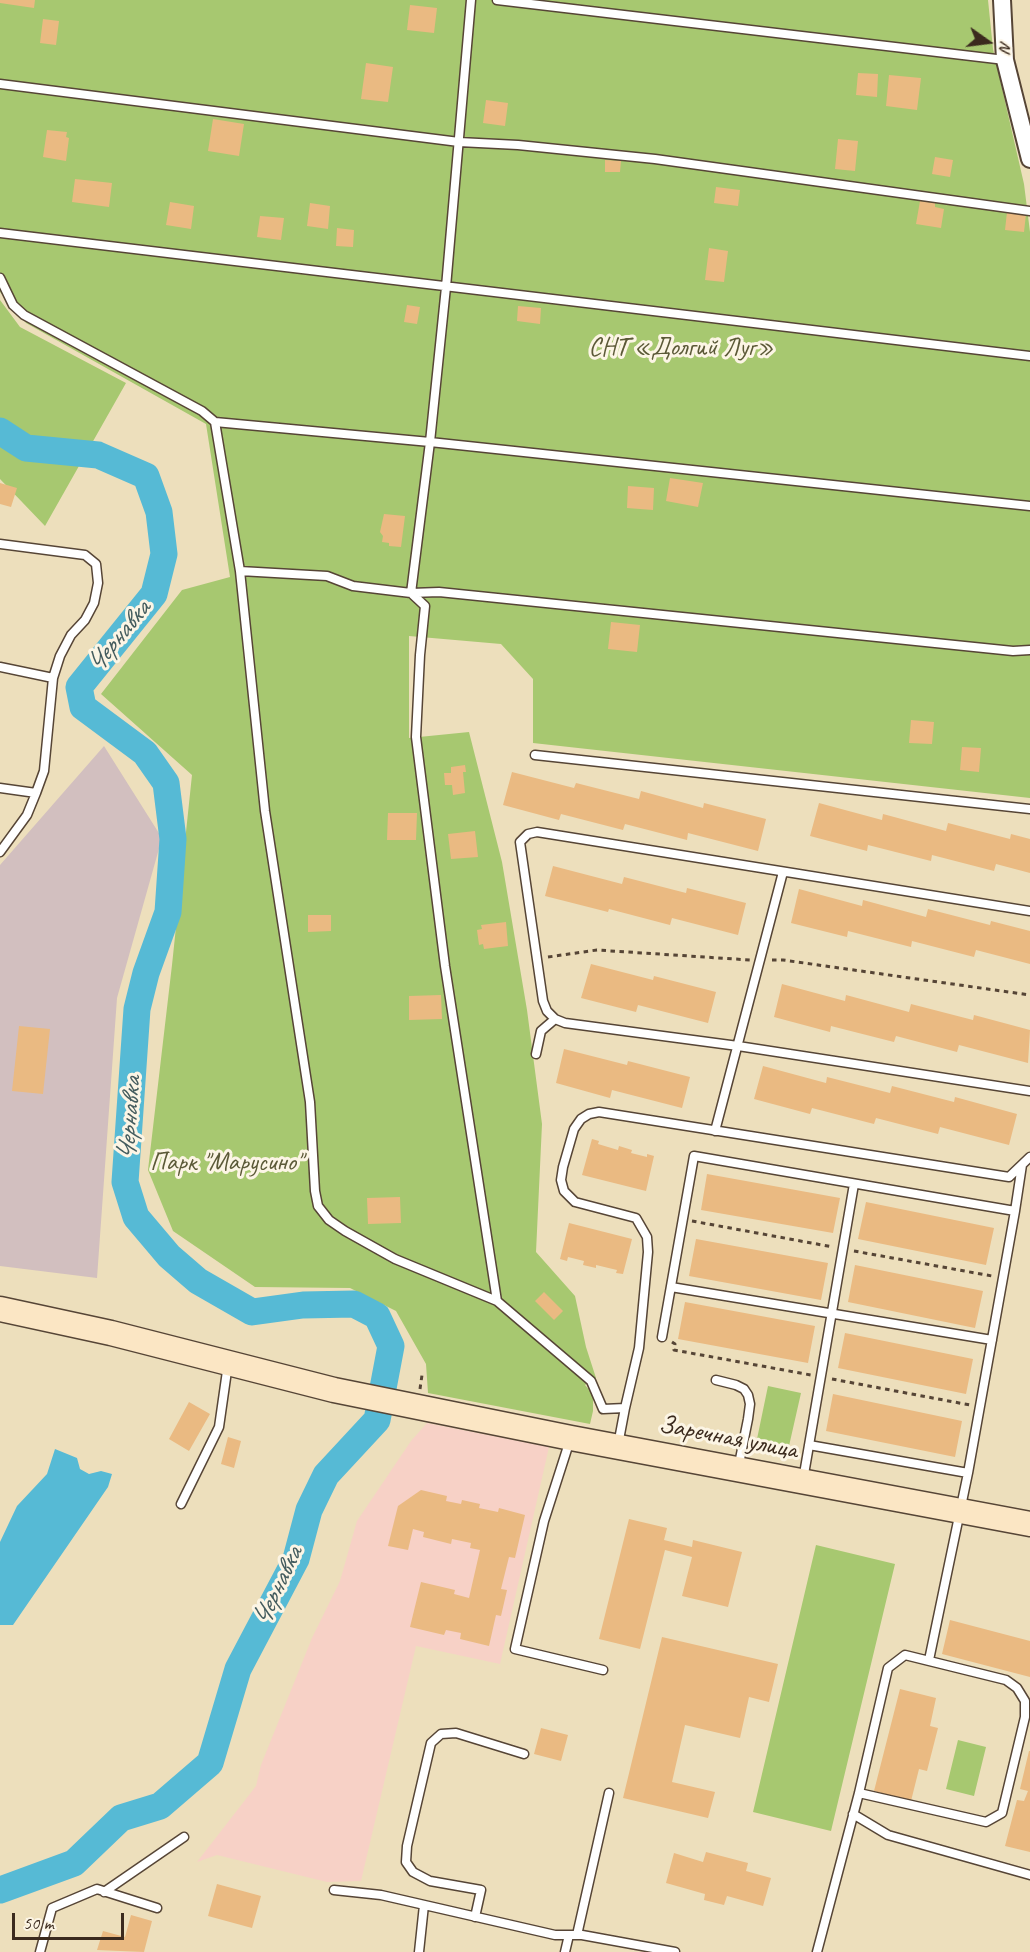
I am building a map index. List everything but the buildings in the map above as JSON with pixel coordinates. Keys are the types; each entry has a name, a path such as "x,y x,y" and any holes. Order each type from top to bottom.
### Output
{"street":[{"path":"1002,0 1005,60 1022,97 1030,159"},
{"name":"Заречная улица","path":"0,1309 111,1334 334,1390 570,1438 1030,1524"}],"lane":[{"path":"411,593 446,287 471,0"},
{"path":"497,0 1005,60"},
{"path":"0,84 459,141 655,159 1030,211"},
{"path":"0,233 1030,356"},
{"path":"0,278 13,305 24,315 202,411 215,422 430,442 1030,506"},
{"path":"215,422 240,571 265,811 310,1102 315,1191 318,1206 329,1220 394,1259 497,1301 591,1381 603,1409 625,1408"},
{"path":"0,543 85,555 96,564 98,583 94,603 85,620 71,635 60,656 53,678 44,771 36,793 27,815 0,852"},
{"path":"240,571 327,576 353,586 411,593 439,592 1012,651 1030,650"},
{"path":"411,593 425,606 416,737 445,966 497,1301"},
{"path":"0,666 53,678"},
{"path":"535,755 1030,809"},
{"path":"0,788 36,793"},
{"path":"1030,911 537,832 528,834 520,842 543,1001 547,1011 555,1019 565,1023 738,1046 1030,1091"},
{"path":"715,1131 783,872"},
{"path":"536,1054 541,1031 555,1019"},
{"path":"618,1447 639,1348 648,1252 647,1237 636,1218 575,1202 564,1191 561,1180 574,1129 580,1119 599,1112 1009,1177 1030,1157"},
{"path":"662,1337 694,1156 854,1185 1015,1210"},
{"path":"929,1660 962,1511 1022,1165"},
{"path":"803,1481 854,1185"},
{"path":"671,1287 992,1340"},
{"path":"181,1504 219,1427 228,1364"},
{"path":"716,1380 736,1385 744,1389 748,1395 750,1404 748,1419 737,1469"},
{"path":"570,1438 544,1521 515,1649 603,1670"},
{"path":"809,1445 968,1473"},
{"path":"818,1952 888,1668 905,1655 929,1660 1006,1680 1017,1688 1025,1701 1025,1717 1002,1813 986,1822 859,1793"},
{"path":"475,1917 481,1890 430,1881 413,1872 406,1863 407,1846 431,1743 441,1734 456,1733 524,1754"},
{"path":"565,1952 573,1935 609,1793"},
{"path":"853,1814 888,1835 1030,1875"},
{"path":"104,1892 184,1837"},
{"path":"40,1952 52,1908 97,1889 157,1908"},
{"path":"334,1890 381,1895 555,1935 573,1935 675,1952"},
{"path":"418,1952 424,1905"}],"path":[{"path":"537,958 597,950 760,961 783,960 1030,996"}],"shaded area":[{"path":"104,746 162,838 117,998 97,1278 0,1266 0,865"},
{"path":"427,1423 549,1447 500,1664 416,1646 361,1881 327,1882 217,1855 197,1862 256,1786 261,1765 312,1638 340,1581 357,1521 411,1441"}],"green space":[{"name":"СНТ «Долгий Луг»","path":"0,0 988,0 993,49 1024,184 1030,232 1030,798 533,743 533,679 501,644 409,636 409,738 469,732 502,862 527,1010 542,1124 536,1252 575,1296 586,1347 596,1378 585,1385 593,1394 590,1424 428,1393 426,1364 396,1311 350,1288 255,1287 173,1231 148,1170 192,775 101,694 182,590 230,577 206,424 26,323 0,292"},
{"path":"0,300 20,327 126,383 45,526 0,479"},
{"path":"768,1386 801,1393 789,1446 757,1439"},
{"path":"816,1545 895,1564 831,1831 753,1812"},
{"path":"958,1740 986,1747 974,1796 946,1789"}],"water":[{"path":"55,1449 77,1458 80,1469 89,1474 101,1471 112,1474 108,1487 13,1625 0,1625 0,1542 17,1506 47,1474"}],"waterway":[{"name":"Чернавка","path":"0,431 26,448 98,455 146,476 159,512 164,554 154,594 79,687 83,707 145,753 166,783 173,839 168,912 146,973 137,1009 125,1182 136,1217 169,1256 198,1281 252,1312 303,1305 354,1304 377,1316 391,1346 377,1420 326,1475 309,1510 296,1559 238,1669 210,1763 160,1806 121,1818 74,1863 0,1890"}],"park label":[{"name":"Парк \"Марусино\"","path":"226,1163"}]}
